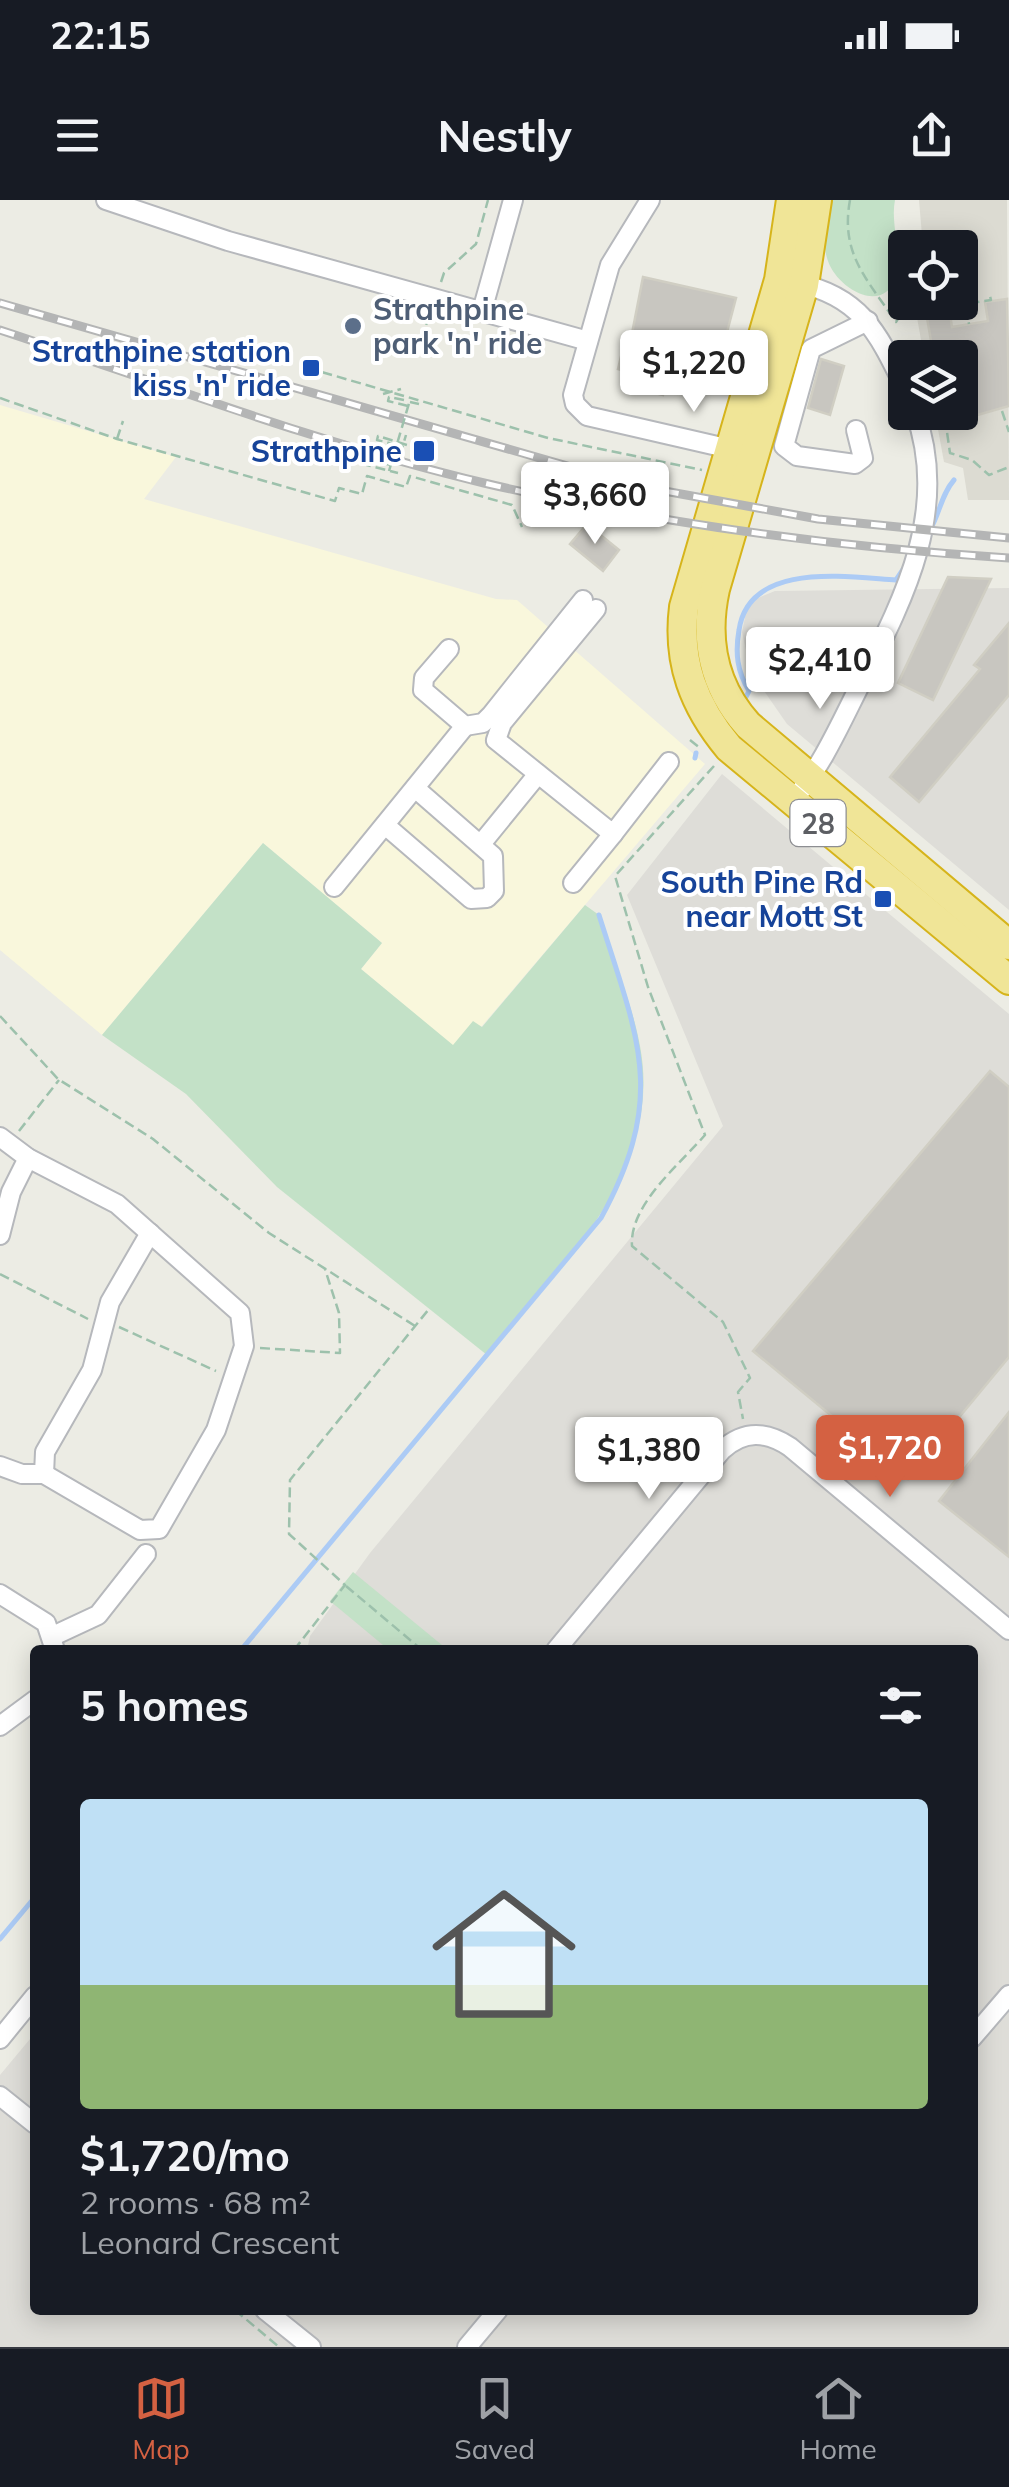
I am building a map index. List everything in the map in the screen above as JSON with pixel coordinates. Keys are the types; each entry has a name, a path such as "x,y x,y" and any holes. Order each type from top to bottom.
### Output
{"highway":[{"name":"28","path":"791,200 792,282"},
{"name":"28","path":"817,200 742,451 684,607 685,664 694,696 712,728 1009,945"},
{"name":"28","path":"801,791 1009,980"}],"street":[{"path":"106,200 136,204 228,241 588,340"},
{"path":"482,311 513,200"},
{"path":"650,200 610,264 574,394 580,412 742,451"},
{"path":"792,282 841,298 868,321 888,357"},
{"path":"856,430 863,458 855,464 797,456 784,446 810,350 868,321"},
{"path":"801,791 918,564 927,490 926,453 920,430"},
{"path":"334,887 415,788 481,728 590,605"},
{"path":"448,649 424,678 423,690 481,728 612,834"},
{"path":"573,883 669,762"},
{"path":"482,844 538,774"},
{"path":"385,825 477,900 487,898 497,883 493,856 415,788"},
{"path":"0,1466 22,1474 44,1474 140,1530 159,1529 216,1430 244,1346 244,1324 235,1306 97,1190 28,1158 6,1141"},
{"path":"0,1235 11,1192 28,1158"},
{"path":"44,1474 45,1452 92,1370 110,1302 150,1233"},
{"path":"560,1645 722,1450 748,1435 771,1436 790,1447 1009,1630"},
{"path":"0,1594 32,1611 54,1643 98,1614 146,1554"},
{"path":"0,1726 30,1704"},
{"path":"978,2031 1009,1995"},
{"path":"0,2039 30,2002"},
{"path":"0,2096 30,2120"},
{"path":"271,2315 311,2347"},
{"path":"467,2347 494,2315"}],"path":[{"path":"438,288 444,273 476,244 488,200"},
{"path":"850,200 845,228 852,258 888,310"},
{"path":"978,302 991,300 990,296"},
{"path":"422,339 433,305"},
{"path":"968,320 969,324"},
{"path":"308,368 400,391 548,438 704,471"},
{"path":"384,394 400,391"},
{"path":"0,398 117,439 335,501 339,488 362,494 367,476 406,487 410,476 512,506 522,527"},
{"path":"390,468 408,402 419,404"},
{"path":"1002,412 1009,432"},
{"path":"117,439 123,421"},
{"path":"947,430 950,453 972,460 990,474 1009,467"},
{"path":"400,455 406,435"},
{"path":"378,436 406,443 397,444 377,440 378,436"},
{"path":"365,460 398,473 380,469 363,464 365,460"},
{"path":"378,479 380,469"},
{"path":"717,762 615,876 648,987 705,1135 642,1208 631,1231 632,1246 723,1322 750,1378 738,1392 748,1435"},
{"path":"0,1016 60,1080 153,1139 243,1213 415,1326"},
{"path":"6,1141 60,1080"},
{"path":"244,1346 340,1352 339,1314 325,1268"},
{"path":"416,1645 293,1538 286,1527 290,1480 429,1309"},
{"path":"298,1645 344,1583"},
{"path":"240,2315 279,2347"}],"shaded area":[{"path":"919,200 1007,200 1009,500 968,500 963,468 944,462 938,430 978,430 978,340 921,340 917,320 978,320 978,230 922,230"},
{"path":"0,405 176,457 144,499 496,599 517,600 705,764 481,1027 473,1022 453,1046 361,969 382,943 263,843 102,1035 0,950"},
{"path":"1009,588 1009,910 787,724 751,672 742,632 748,602 775,591"},
{"path":"722,774 1009,1014 1009,2347 0,2347 0,2075 30,2039 30,2315 978,2315 978,1645 308,1645 310,1636 370,1553 723,1126 627,895"}],"green space":[{"path":"829,200 895,200 895,230 888,230 888,290 881,295 860,294 841,280 828,261 825,231"},
{"path":"263,843 382,943 361,969 453,1045 473,1021 482,1027 585,905 599,915 640,1046 643,1092 636,1136 621,1177 600,1216 487,1355 277,1187 186,1094 102,1035"},
{"path":"353,1572 442,1645 383,1645 330,1601"}],"building":[{"path":"643,277 736,298 716,374 670,364 663,395 634,388 637,374 618,369 622,352 628,354"},
{"path":"1007,299 1009,406 978,415 978,340 931,340 927,320 951,320 952,327 988,321 985,302"},
{"path":"821,359 844,366 830,415 808,408"},
{"path":"587,524 619,550 603,571 570,544"},
{"path":"948,577 991,579 933,700 898,683"},
{"path":"1009,623 1009,695 919,802 890,777 980,669 974,665"},
{"path":"990,1071 1009,1087 1009,1357 908,1479 753,1351"},
{"path":"1009,1412 1009,1557 939,1501"}],"waterway":[{"path":"930,530 954,480"},
{"path":"746,697 749,691 737,654 739,630 747,608 761,593 780,583 803,578 896,580 904,568"},
{"path":"695,758 696,753"},
{"path":"245,1645 601,1218 622,1175 640,1101 640,1067 625,997 599,915"},
{"path":"0,1939 30,1903"}],"railway":[{"path":"0,303 637,486 818,519 1009,538"},
{"path":"0,330 301,431 484,483 614,510 745,531 1009,558"}],"place":[{"name":"Strathpine park 'n' ride","path":"353,326"},
{"name":"Strathpine station kiss 'n' ride","path":"311,368"},
{"name":"Strathpine","path":"424,451"},
{"name":"South Pine Rd near Mott St","path":"883,899"}]}
